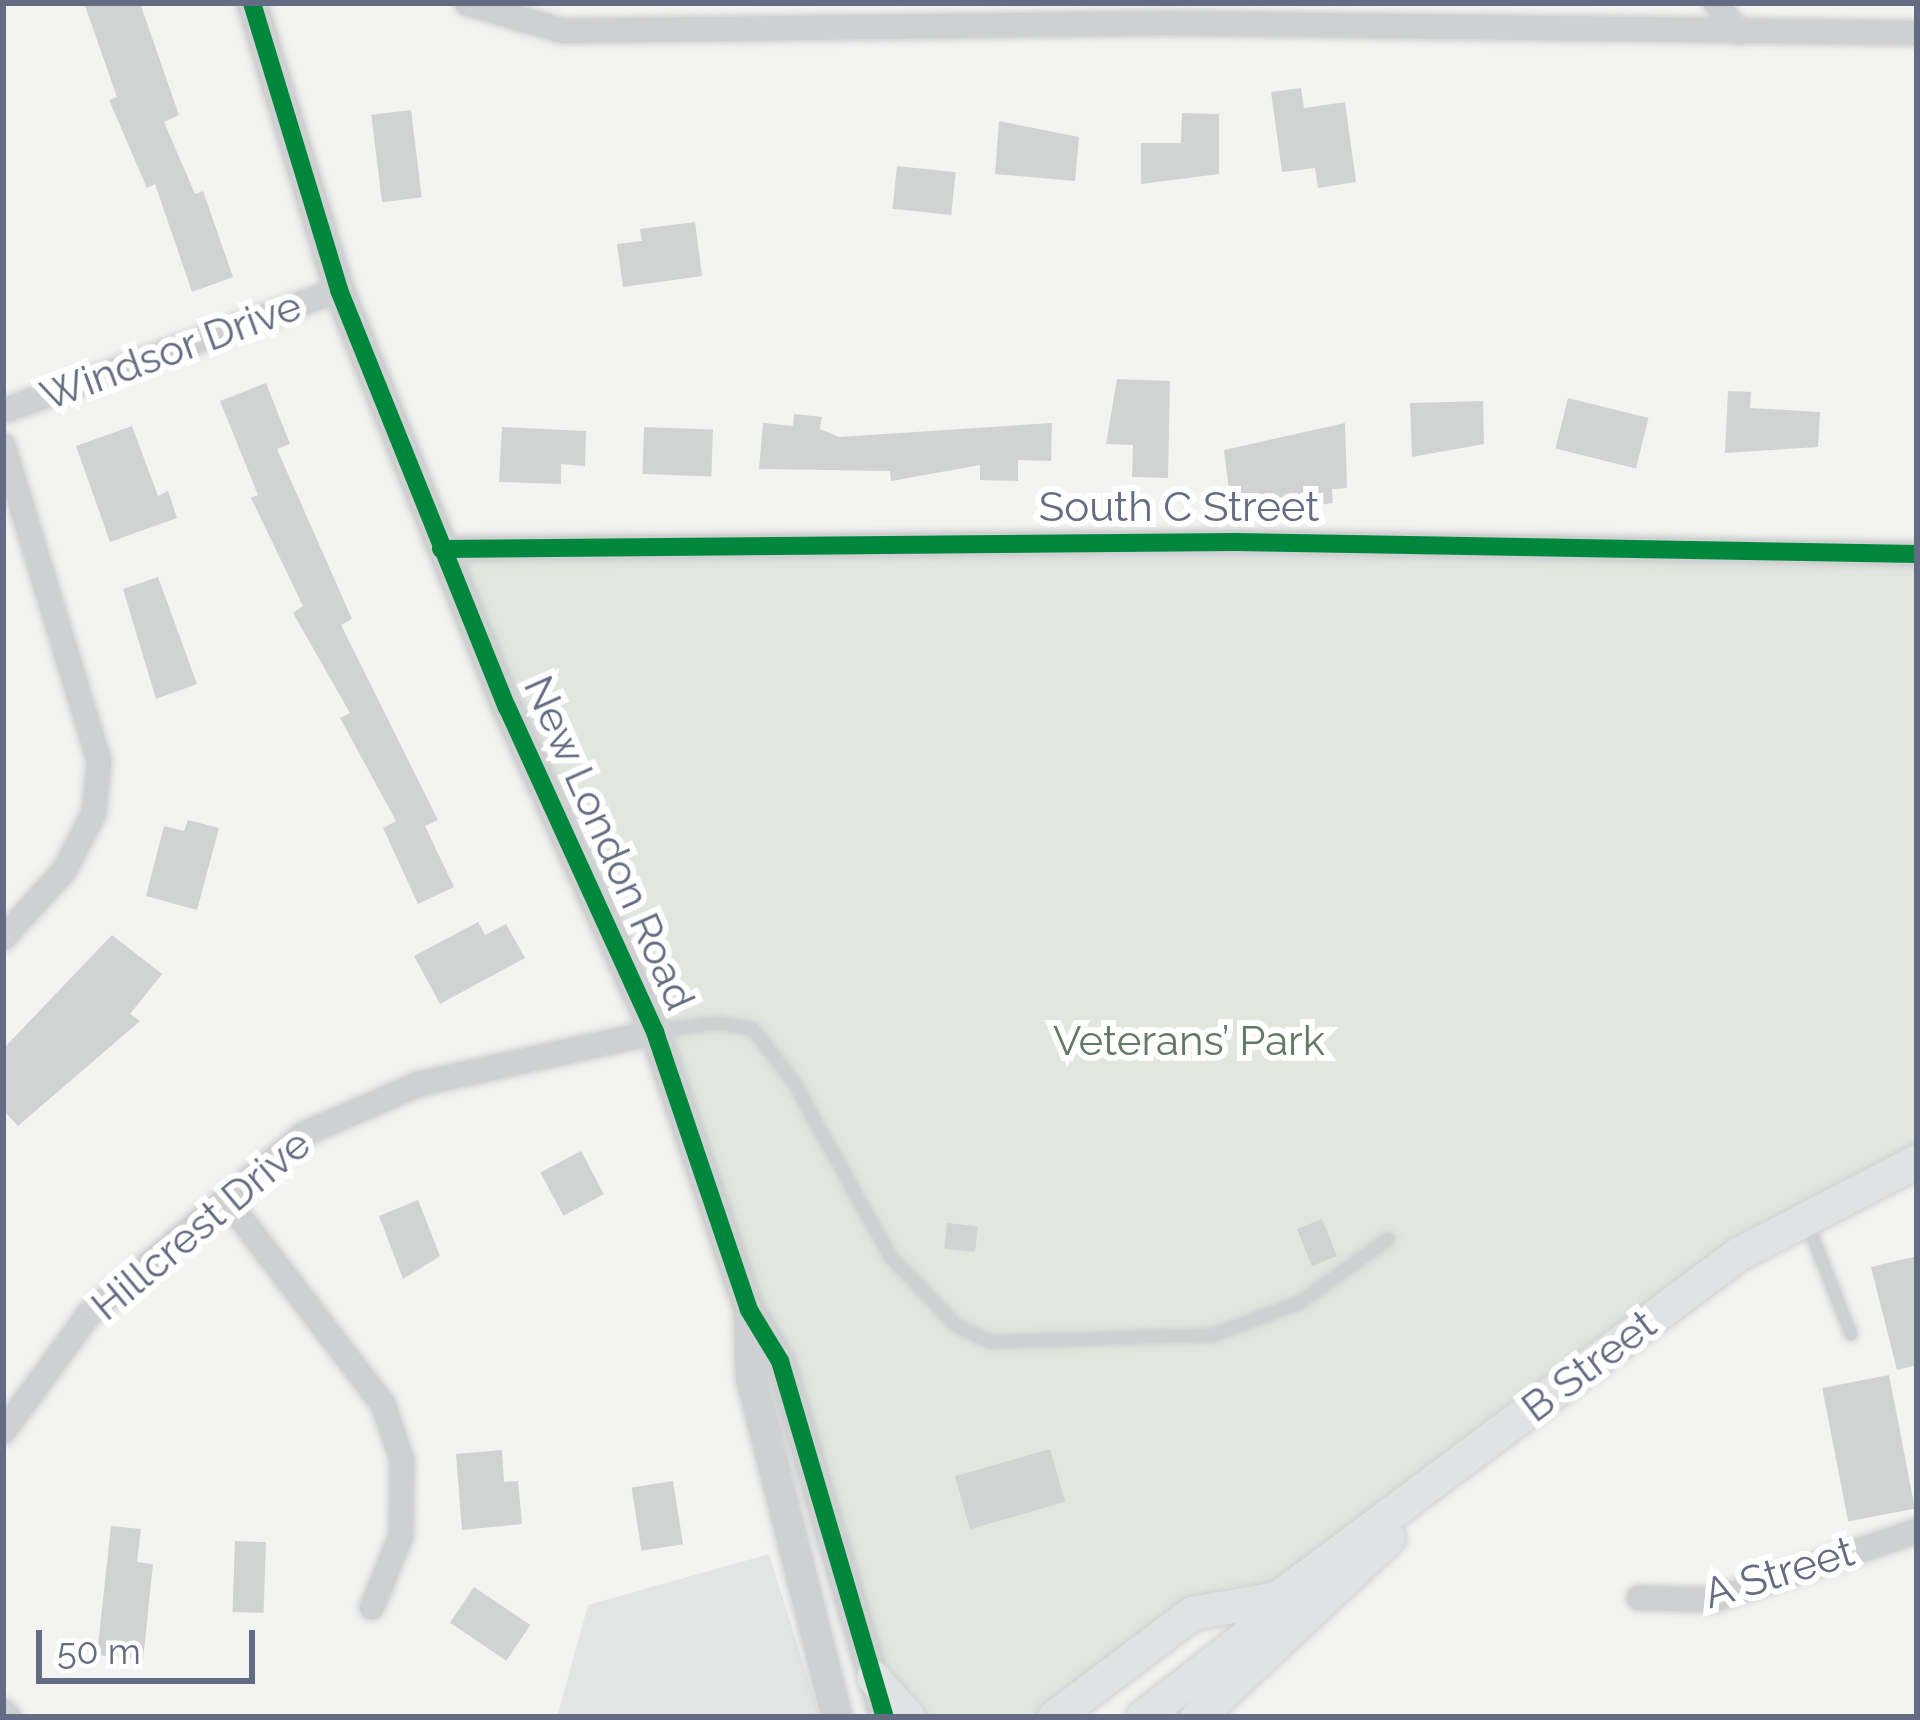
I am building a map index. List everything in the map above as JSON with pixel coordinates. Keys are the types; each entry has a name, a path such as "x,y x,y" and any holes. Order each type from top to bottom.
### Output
{"main road":[{"name":"B Street","path":"1142,1717 1244,1638 1277,1598 1411,1504 1738,1254 1917,1161"},
{"path":"1197,1717 1376,1554 1411,1504"},
{"name":"B Street","path":"1054,1717 1192,1613 1277,1598"},
{"path":"873,1677 908,1717"}],"street":[{"name":"New London Road","path":"252,3 339,290 441,550 656,1031 749,1310 779,1361 885,1717"},
{"path":"467,3 563,31 1165,23 1917,33"},
{"path":"1716,3 1738,32"},
{"path":"1738,32 1739,3"},
{"name":"Windsor Drive","path":"3,411 339,290"},
{"path":"3,445 99,761 94,813 64,872 3,938"},
{"name":"South C Street","path":"441,550 1234,542 1917,554"},
{"name":"Hillcrest Drive","path":"3,1432 89,1314 302,1135 355,1107 656,1031"},
{"path":"226,1199 383,1404 402,1460 400,1536 372,1607"},
{"name":"New London Road","path":"749,1310 751,1377 837,1717"},
{"name":"A Street","path":"1640,1598 1713,1600 1917,1531"}],"lane":[{"path":"656,1031 717,1023 752,1029 793,1081 890,1256 957,1326 990,1342 1213,1336 1299,1303 1388,1239"},
{"path":"1805,1219 1851,1334"}],"shaded area":[{"path":"769,1554 820,1717 557,1717 588,1605"}],"green space":[{"name":"Veterans’ Park","path":"441,550 1917,554 1917,1161 1858,1189 1344,1552 1231,1602 1054,1717 908,1717 873,1677 689,1118"}],"building":[{"path":"84,3 140,3 179,115 164,122 195,194 203,191 233,277 192,292 155,184 147,188 109,100 117,97"},
{"path":"1301,88 1304,108 1345,102 1356,182 1318,188 1315,168 1282,172 1271,92"},
{"path":"411,110 422,197 382,202 371,115"},
{"path":"1182,113 1219,114 1219,174 1141,184 1141,143 1181,143"},
{"path":"999,121 1079,137 1075,181 995,174"},
{"path":"897,166 956,172 951,215 893,209"},
{"path":"695,222 702,276 623,287 617,244 642,241 640,229"},
{"path":"1117,379 1170,381 1168,478 1132,477 1133,445 1106,444"},
{"path":"266,383 290,444 277,449 352,619 341,625 438,820 425,826 454,887 418,904 383,828 396,821 340,718 350,713 293,613 303,606 251,498 258,495 220,401"},
{"path":"1728,391 1751,392 1750,408 1820,412 1818,447 1725,453"},
{"path":"1568,398 1649,418 1636,469 1555,448"},
{"path":"1483,401 1484,444 1412,457 1410,403"},
{"path":"794,414 822,417 820,429 839,437 1052,423 1051,461 1018,460 1018,481 980,480 980,465 891,481 890,471 759,469 763,423 793,426"},
{"path":"1345,423 1347,488 1332,489 1333,503 1232,516 1224,450"},
{"path":"132,426 158,496 168,491 177,518 110,542 76,446"},
{"path":"502,427 586,431 585,466 561,464 561,484 499,482"},
{"path":"644,427 713,429 711,476 642,474"},
{"path":"158,577 197,684 156,699 123,589"},
{"path":"188,820 219,828 197,910 146,896 164,826 184,831"},
{"path":"478,922 485,935 506,924 525,958 440,1004 414,956"},
{"path":"112,935 162,974 130,1014 140,1021 18,1126 3,1110 3,1049"},
{"path":"581,1151 604,1194 563,1216 540,1173"},
{"path":"418,1200 440,1256 403,1279 379,1216"},
{"path":"1322,1219 1337,1256 1312,1266 1297,1229"},
{"path":"947,1223 978,1226 975,1252 944,1249"},
{"path":"1917,1256 1917,1365 1897,1370 1871,1267"},
{"path":"1889,1375 1915,1509 1848,1521 1822,1388"},
{"path":"1050,1449 1065,1502 970,1529 955,1476"},
{"path":"502,1450 504,1482 518,1481 522,1524 462,1530 456,1454"},
{"path":"673,1481 683,1544 642,1551 632,1488"},
{"path":"111,1526 141,1529 137,1562 153,1564 143,1660 97,1655"},
{"path":"235,1541 266,1542 264,1613 233,1612"},
{"path":"474,1587 530,1625 506,1661 450,1623"}],"cycle path":[{"path":"252,3 339,290 507,707 655,1032 749,1310 780,1361 885,1717"},
{"path":"441,549 1235,542 1917,554"}]}
